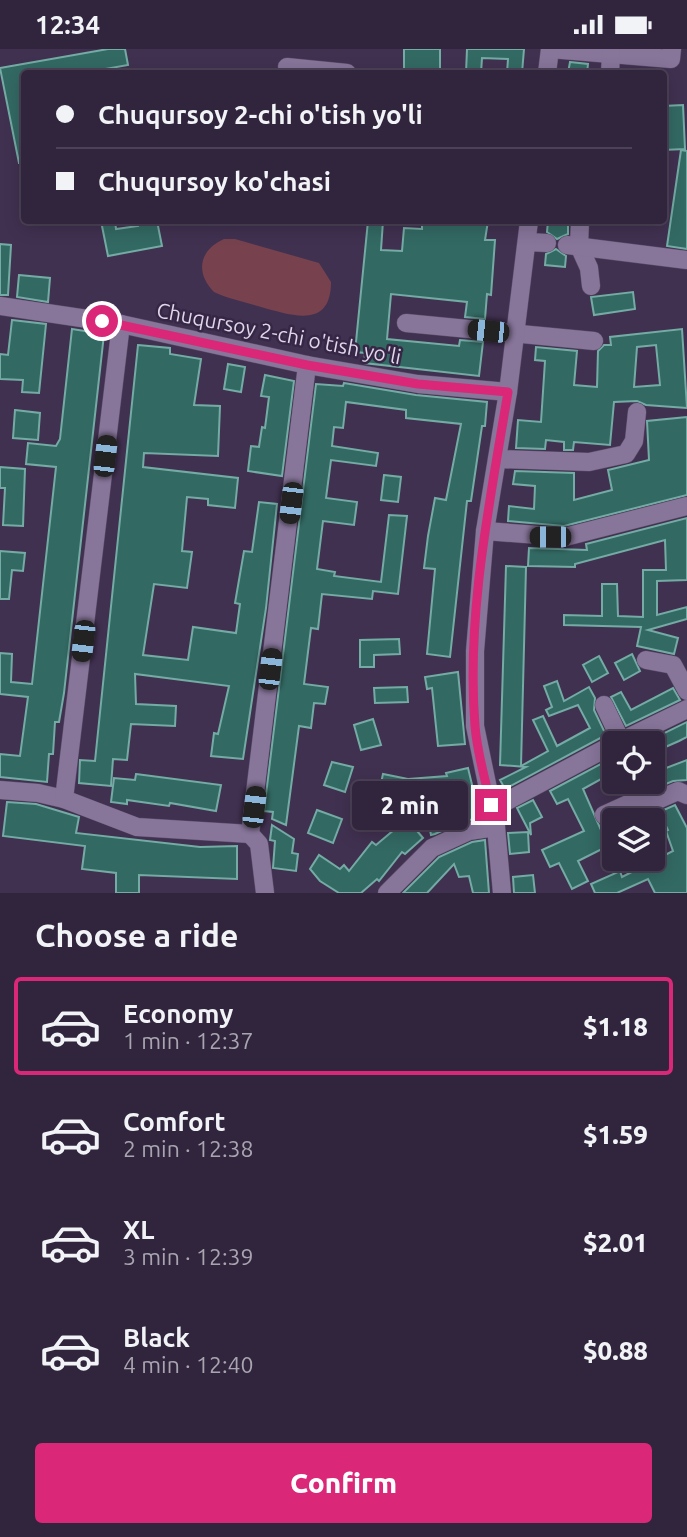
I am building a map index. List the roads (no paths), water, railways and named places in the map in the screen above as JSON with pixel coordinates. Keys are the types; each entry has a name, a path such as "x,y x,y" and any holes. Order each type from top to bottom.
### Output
{"street":[{"path":"547,70 550,49 611,54 641,53 671,59 673,49"},
{"path":"610,70 611,54"},
{"path":"287,67 317,70"},
{"path":"502,893 496,827 476,736 474,694 485,531 508,392 529,224"},
{"path":"573,245 579,224"},
{"path":"527,242 547,243"},
{"path":"573,245 687,260"},
{"path":"573,245 589,268 591,286"},
{"name":"Chuqursoy 2-chi o'tish yo'li","path":"0,306 121,324 307,365 418,384 508,392"},
{"path":"406,323 594,341"},
{"path":"64,799 121,324"},
{"path":"250,834 307,365"},
{"path":"497,459 589,462 626,454 634,441 637,412"},
{"path":"485,531 565,537 687,506"},
{"path":"646,660 673,665 687,691"},
{"path":"604,705 613,731"},
{"path":"642,731 687,709"},
{"path":"491,805 505,802 602,751"},
{"path":"0,790 64,799 137,827 250,834 259,844 265,893"},
{"path":"619,808 637,800 646,805 678,791 687,795"},
{"path":"387,893 432,848 470,831 496,827"}]}
